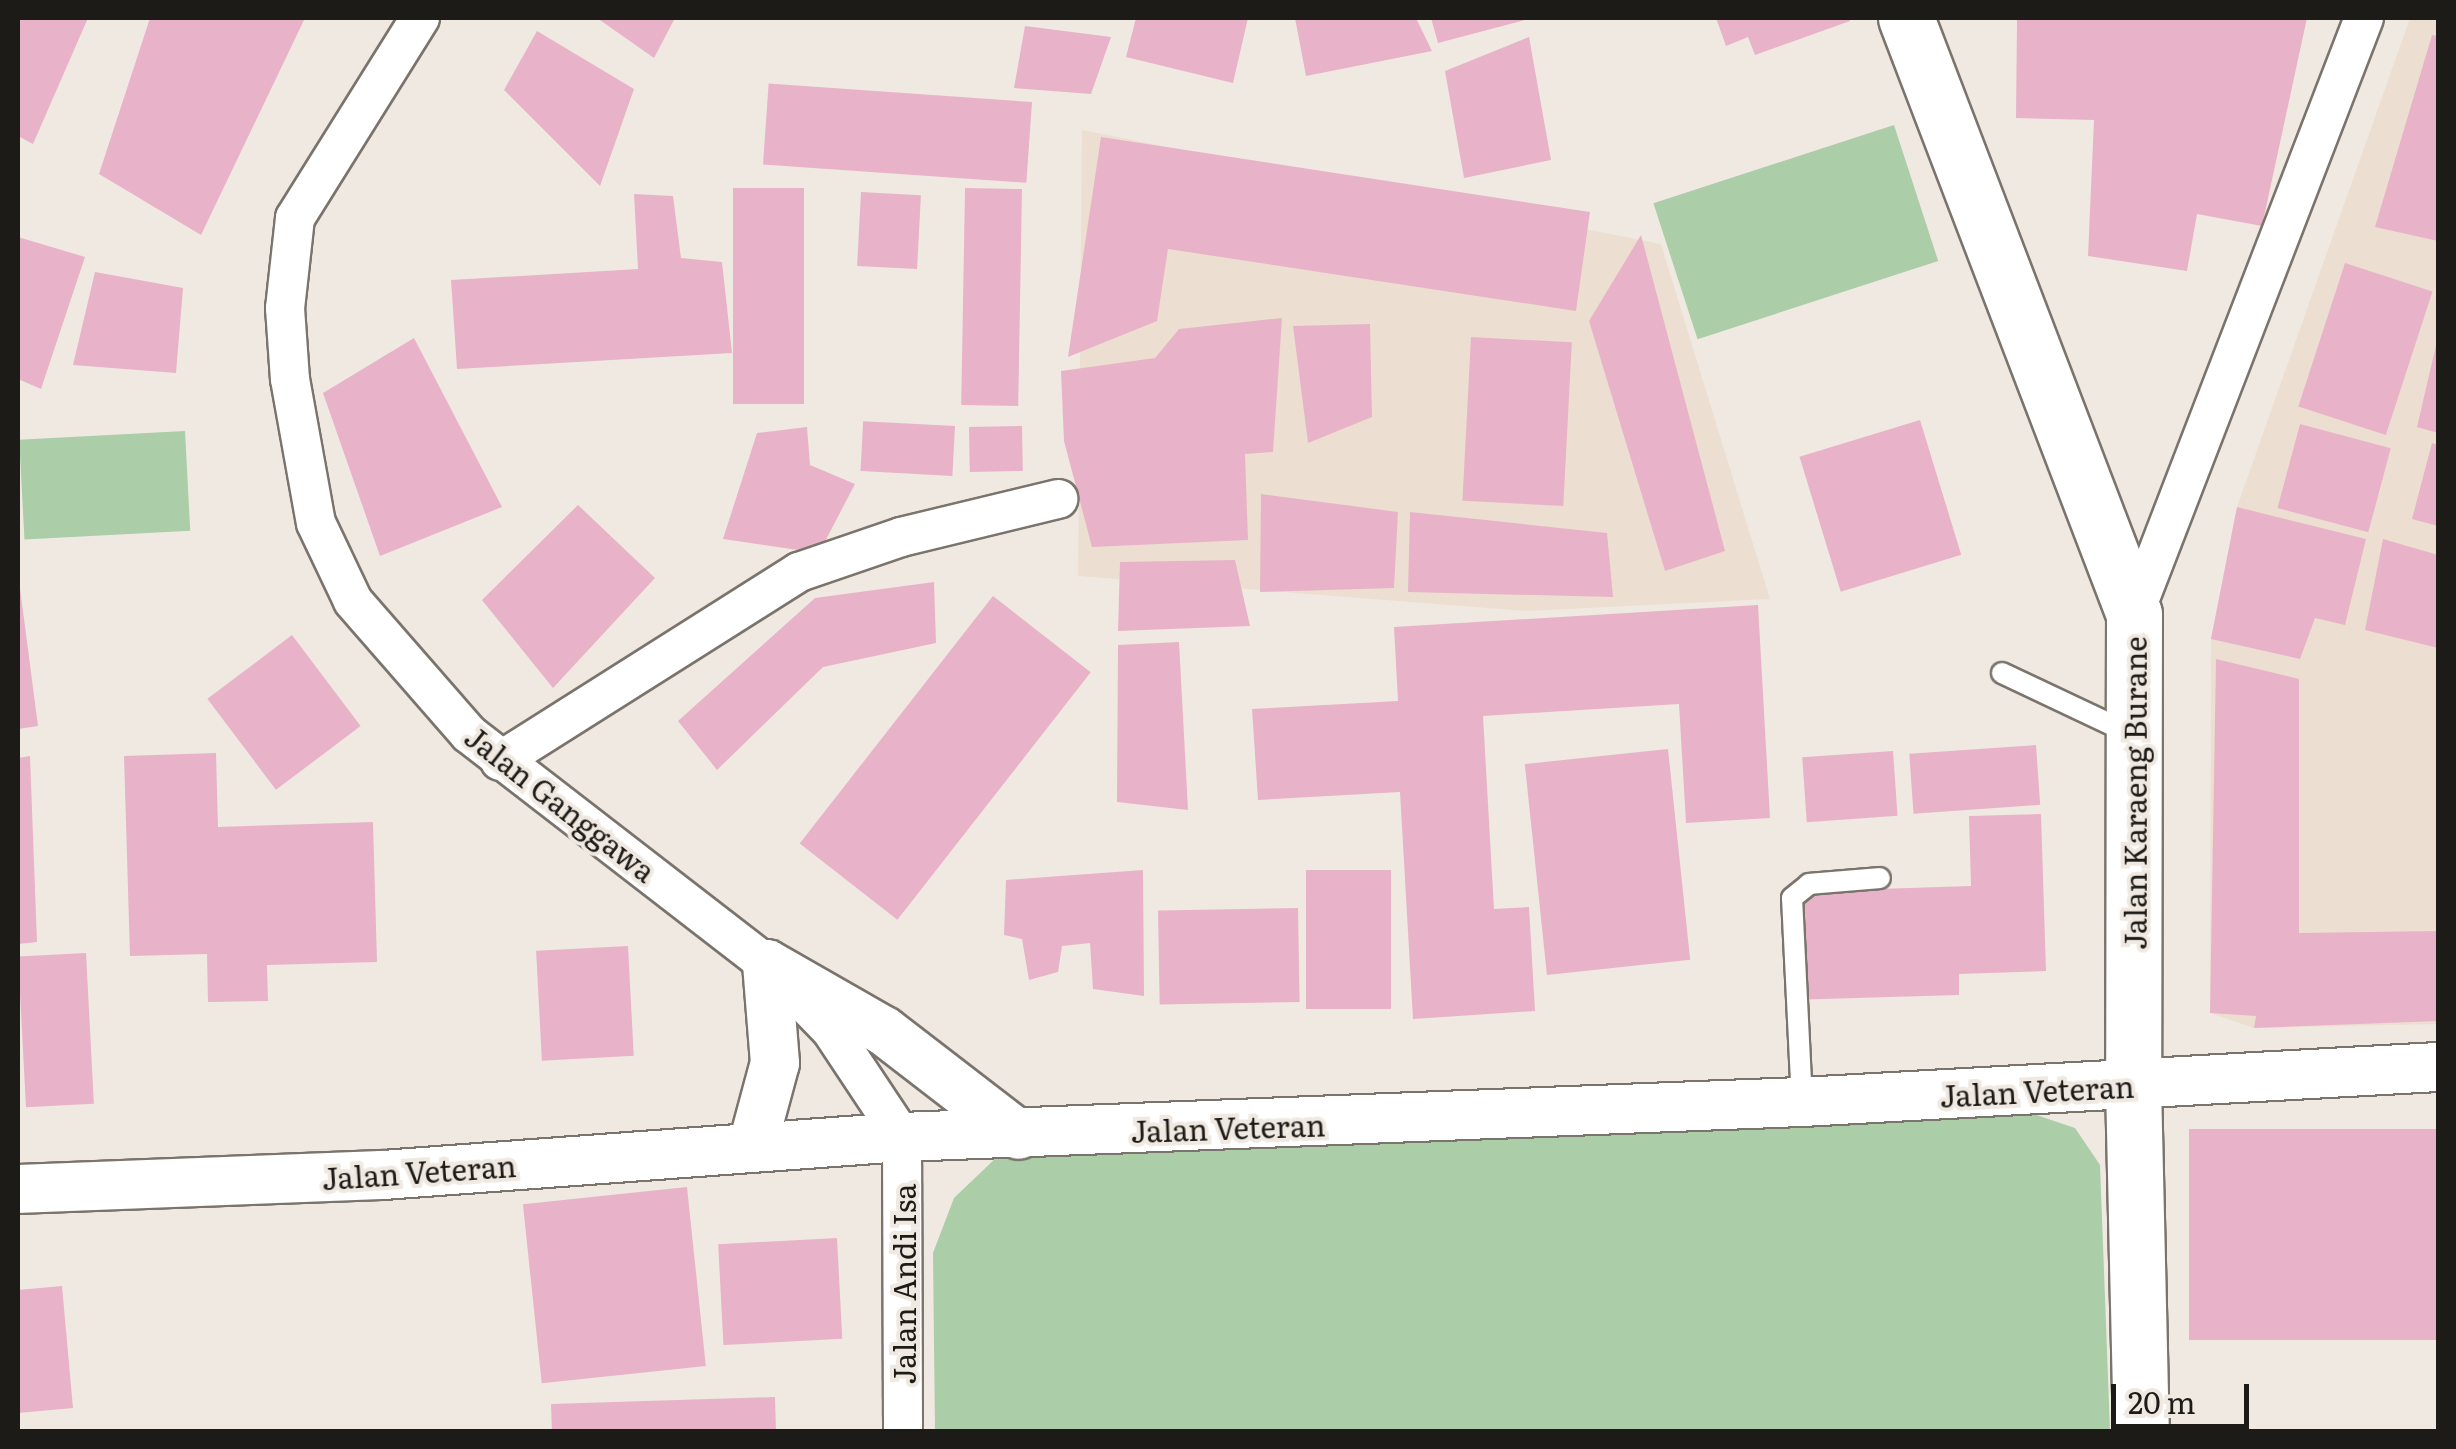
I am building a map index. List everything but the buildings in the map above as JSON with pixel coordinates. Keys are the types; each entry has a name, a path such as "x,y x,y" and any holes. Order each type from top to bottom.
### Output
{"highway":[{"name":"Jalan Karaeng Burane","path":"1906,18 2134,614 2133,1085 2142,1432"}],"street":[{"name":"Jalan Ganggawa","path":"420,18 295,218 286,308 290,379 316,523 353,601 500,761 767,964 831,1030 902,1137"},
{"path":"2134,614 2364,18"},
{"path":"500,761 799,572 901,537 1058,499"},
{"path":"767,964 884,1031 1019,1136"},
{"path":"752,1148 774,1063 767,964"},
{"name":"Jalan Veteran","path":"18,1188 383,1175 902,1137 1019,1136 1802,1102 2438,1066"},
{"name":"Jalan Andi Isa","path":"902,1137 903,1432"}],"lane":[{"path":"2002,672 2132,734"},
{"path":"1802,1102 1792,898 1808,884 1880,878"}],"shaded area":[{"path":"2410,18 2438,18 2438,1024 2254,1028 2210,1013 2211,639 2237,507"},
{"path":"1082,130 1661,244 1770,599 1527,611 1078,576"}],"green space":[{"path":"1894,125 1938,261 1698,339 1653,203"},
{"path":"185,431 190,531 24,540 19,440"},
{"path":"2022,1110 2075,1128 2100,1165 2110,1431 935,1431 933,1253 954,1198 999,1155"}]}
